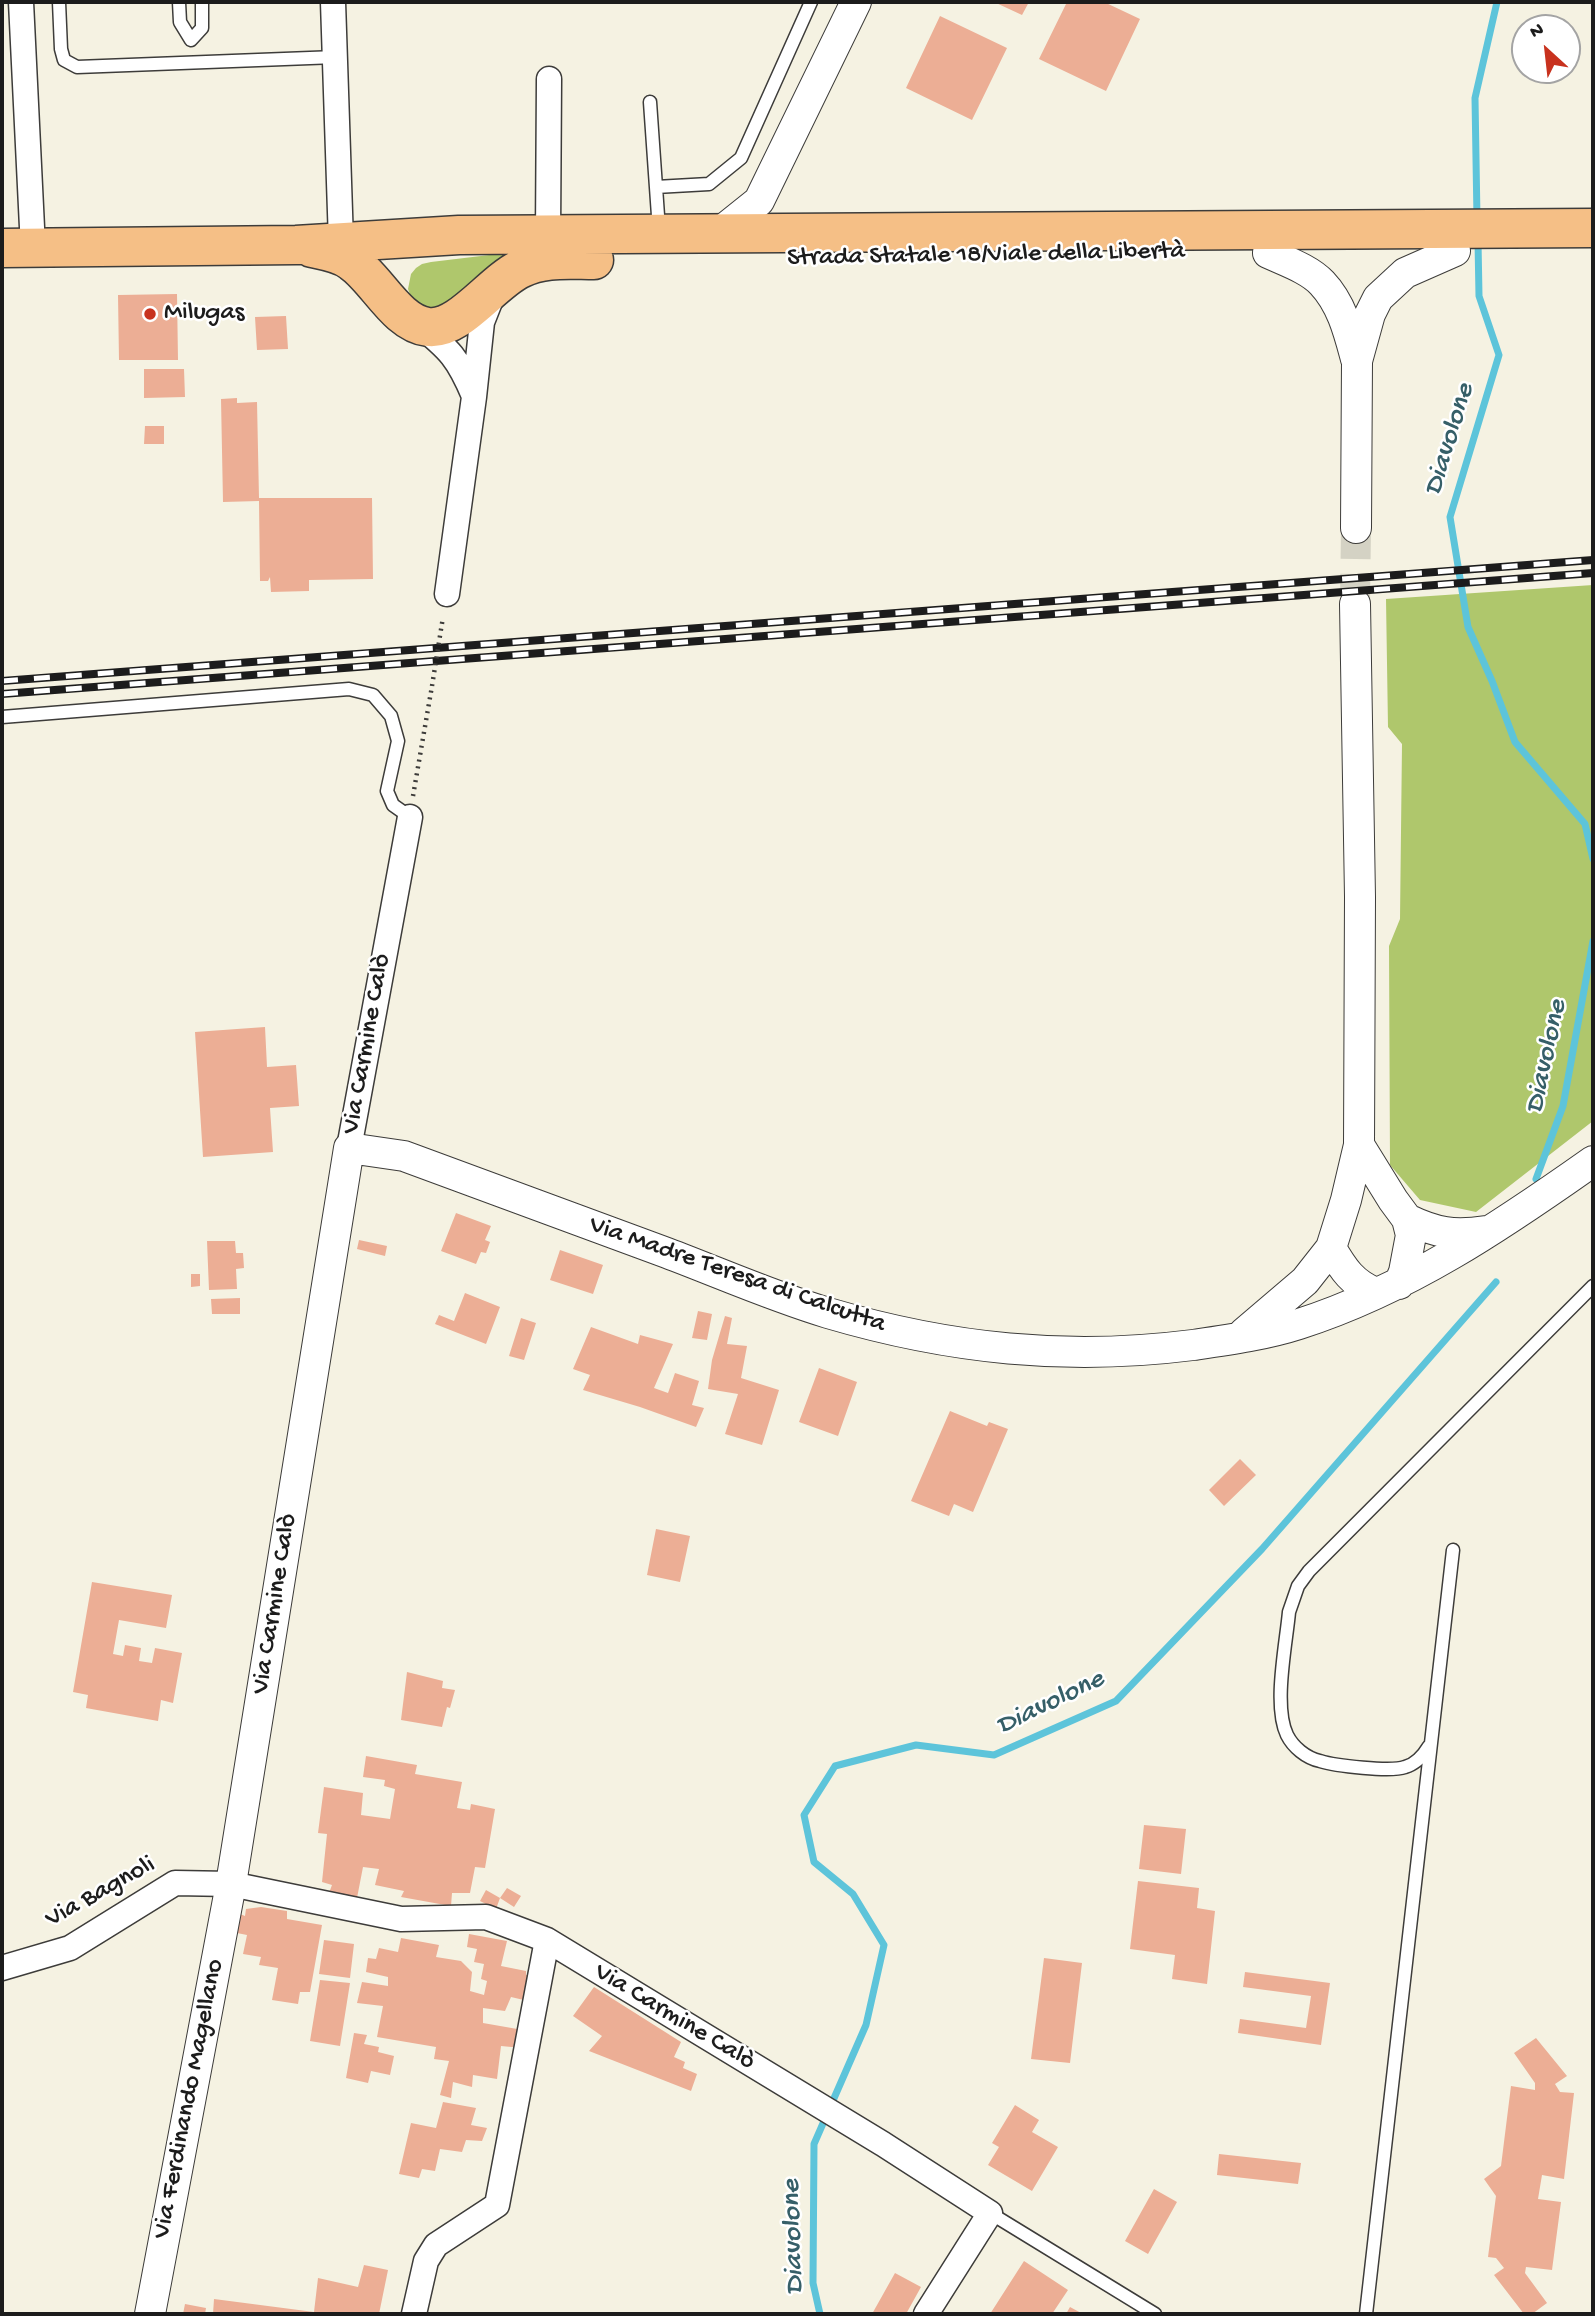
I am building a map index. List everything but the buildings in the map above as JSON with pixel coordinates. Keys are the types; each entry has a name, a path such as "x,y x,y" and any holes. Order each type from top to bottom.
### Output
{"main road":[{"name":"Strada Statale 18/Viale della Libertà","path":"508,235 415,247 396,265 391,291 395,304 410,319 440,327 452,323 519,269 548,260 1268,253 1473,242 1593,228"},
{"name":"Strada Statale 18/Viale della Libertà","path":"296,245 459,235 785,233 1473,242 1593,252"},
{"path":"18,248 296,245 350,260 367,273 410,319"}],"street":[{"path":"18,248 21,2"},
{"path":"333,2 341,242"},
{"path":"719,233 758,201 768,185 856,2"},
{"path":"548,234 549,79"},
{"path":"768,185 770,208 785,233"},
{"path":"1356,528 1357,361 1370,314 1378,298 1405,273 1473,242"},
{"path":"1268,253 1308,272 1321,282 1343,315 1357,361"},
{"path":"445,605 482,322 498,284"},
{"path":"410,319 453,355 462,368 474,397"},
{"path":"1239,1338 1305,1281 1331,1248 1359,1145 1360,897 1355,604"},
{"name":"Via Carmine Calò","path":"410,817 349,1148 231,1884 401,1919 486,1917 547,1940 883,2144 990,2213"},
{"path":"1331,1248 1349,1277 1361,1287 1387,1289 1404,1272 1411,1235 1407,1219 1359,1145"},
{"name":"Via Madre Teresa di Calcutta","path":"349,1148 404,1156 826,1312 912,1336 992,1348 1068,1353 1143,1351 1239,1338 1297,1325 1387,1289 1494,1230 1586,1171"},
{"path":"1407,1219 1431,1231 1461,1235 1494,1230"},
{"name":"Via Bagnoli","path":"2,1968 70,1948 175,1883 231,1884"},
{"name":"Via Ferdinando Magellano","path":"150,2314 231,1884"},
{"path":"414,2314 426,2260 436,2245 497,2205 547,1940"},
{"path":"926,2314 990,2213"}],"lane":[{"path":"58,2 64,60 77,67 336,57"},
{"path":"179,2 180,22 191,40 192,63"},
{"path":"191,40 202,28 202,2"},
{"path":"656,187 709,184 741,158 811,2"},
{"path":"650,102 659,233"},
{"path":"2,717 349,689 373,695 391,716 398,741 387,791 393,805 410,817"},
{"path":"1431,1742 1420,1759 1406,1767 1390,1770 1320,1762 1295,1747 1287,1735 1280,1705 1292,1599 1308,1571 1593,1286"},
{"path":"1366,2314 1453,1550"},
{"path":"990,2213 1155,2314"}],"path":[{"path":"410,817 445,605"}],"green space":[{"path":"511,254 477,276 449,303 428,310 411,297 408,289 411,274 422,264"},
{"path":"1593,585 1593,1121 1476,1212 1420,1200 1390,1165 1389,946 1400,919 1402,744 1388,727 1386,599"}],"waterway":[{"name":"Diavolone","path":"1477,219 1475,98 1497,2"},
{"name":"Diavolone","path":"1478,241 1479,296 1499,355 1450,517 1468,627 1515,742 1585,824 1593,859"},
{"name":"Diavolone","path":"1536,1179 1563,1106 1593,941"},
{"name":"Diavolone","path":"820,2314 813,2283 814,2144 866,2025 884,1945 853,1894 814,1862 804,1815 835,1766 916,1745 994,1755 1116,1701 1262,1549 1496,1282"}],"tunnel":[{"path":"1355,604 1356,528"}],"railway":[{"path":"2,681 1593,560"},
{"path":"2,694 1593,573"}],"place":[{"name":"Milugas","path":"150,314"}]}
